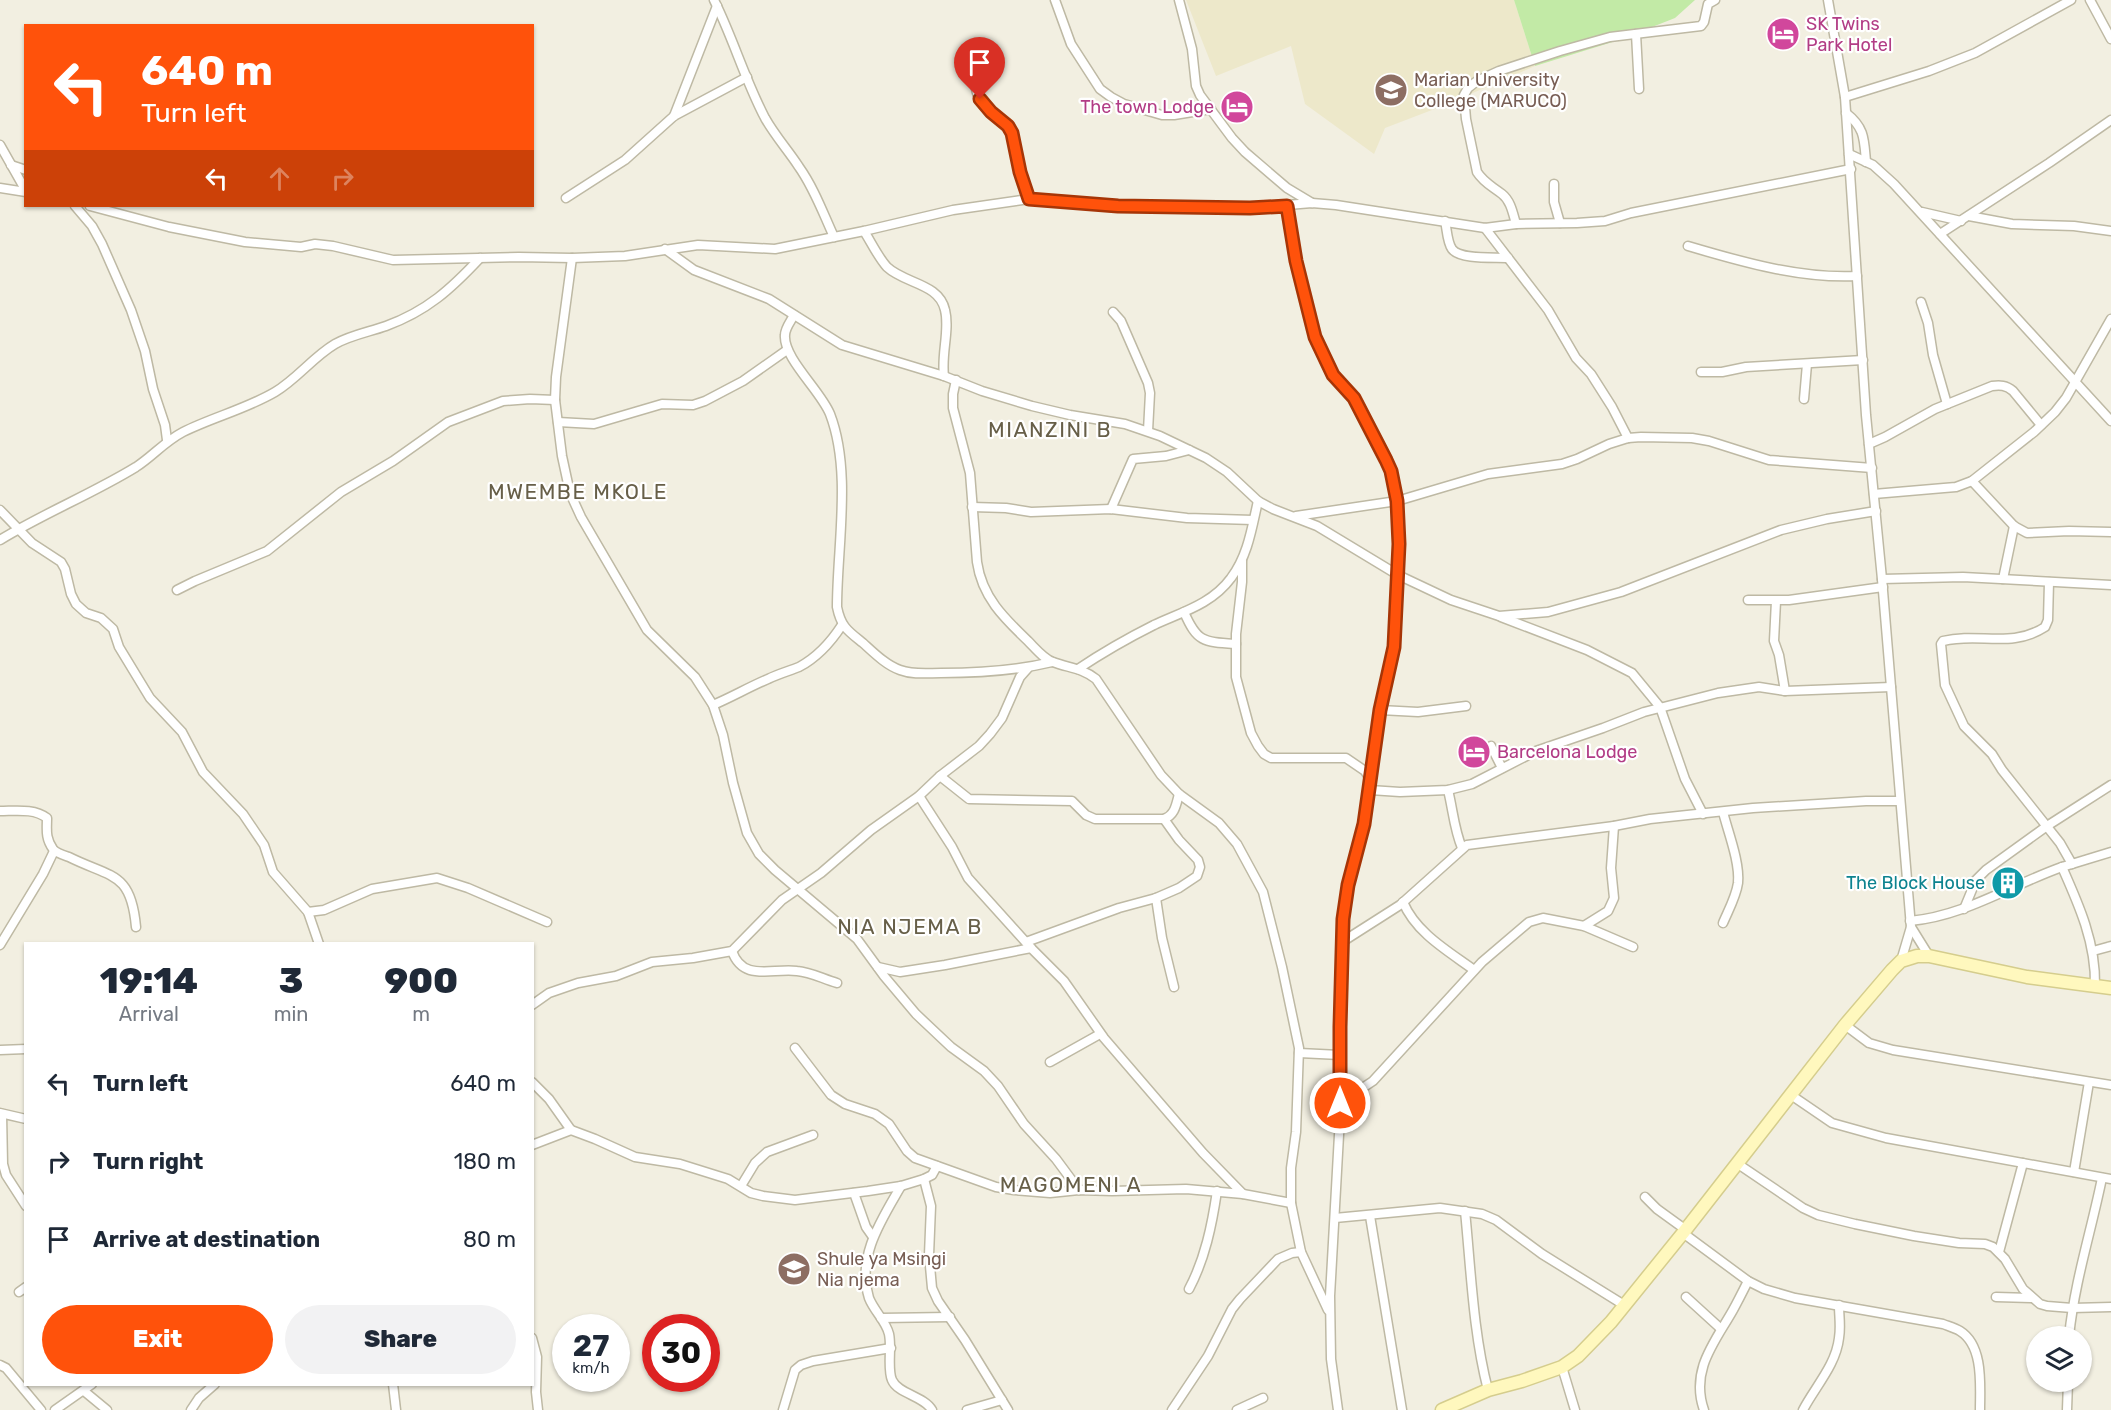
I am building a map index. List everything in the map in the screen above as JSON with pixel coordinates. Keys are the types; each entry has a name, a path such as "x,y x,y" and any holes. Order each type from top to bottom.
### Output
{"main road":[{"path":"1442,1410 1488,1390 1562,1367 1591,1344 1685,1232 1845,1025 1901,961 1917,956 1929,956 2027,977 2111,988"}],"street":[{"path":"1055,0 1071,44 1100,89 1111,97 1124,104 1161,115 1211,109"},
{"path":"1179,0 1192,49 1196,86 1200,95 1245,152 1287,188 1312,203"},
{"path":"1516,224 1507,200 1482,180 1477,172 1464,107 1464,95 1468,88 1477,81 1499,71 1610,37 1701,26 1708,4 1715,0"},
{"path":"1828,0 1845,97 1869,444 1911,924 1901,961"},
{"path":"1845,97 1929,71 1975,52 2071,0"},
{"path":"2090,0 2111,39"},
{"path":"715,3 772,130 812,187 834,237"},
{"path":"674,116 715,3"},
{"path":"1636,34 1639,89"},
{"path":"970,64 980,99 1008,126 1012,133 1020,172 1029,199"},
{"path":"566,198 625,160 674,116 747,77"},
{"path":"1846,113 1860,125 1863,131 1866,162"},
{"path":"1940,234 2110,121"},
{"path":"0,146 24,188"},
{"path":"1849,154 1877,169 1921,212 2111,421"},
{"path":"11,165 24,169"},
{"path":"94,207 169,227 244,242 301,247 315,244 333,246 393,260 572,258 625,256 698,245 775,249 953,210 1029,199 1118,206 1250,208 1312,203 1485,228 1516,224 1578,224 1851,169"},
{"path":"1554,184 1554,202 1560,223"},
{"path":"0,188 24,191"},
{"path":"1287,206 1296,261 1315,337 1333,375 1354,398 1386,460 1391,471 1397,501 1398,575 1394,647 1380,710 1364,824 1345,902 1342,942 1340,1103 1335,1218 1330,1264 1331,1359 1338,1410"},
{"path":"76,207 92,226 102,244 127,300 145,351 153,389 165,425 167,441"},
{"path":"1921,212 2012,224 2074,226 2111,231"},
{"path":"1445,221 1450,245 1452,250 1458,254 1508,258"},
{"path":"1485,228 1548,310 1576,358 1612,406 1628,438"},
{"path":"864,231 886,266 909,281 934,292 941,300 946,320 942,365 944,376"},
{"path":"1688,246 1790,272 1829,278 1857,276"},
{"path":"665,249 694,270 769,299 842,345 1032,406 1070,415 1117,422 1148,431 1189,450 1227,472 1258,501 1317,526 1398,575 1451,600 1587,650 1632,673 1660,707 1685,779 1703,814"},
{"path":"0,540 138,466 167,441 213,418 273,393 288,384 333,345 413,315 455,286 480,258"},
{"path":"572,258 556,376 555,400 562,456 570,493 581,517 646,630 695,678 713,705 723,735 747,833 759,854 796,890 851,934 916,1014 951,1047 984,1071 998,1086 1024,1124 1056,1159 1079,1190"},
{"path":"1921,302 1928,323 1932,354 1947,404"},
{"path":"1113,312 1121,321 1148,383 1150,393 1148,431"},
{"path":"794,315 784,334 787,350 810,381 830,414 837,446 841,482 837,607 842,625 889,665 901,671 964,673 1028,668 1052,662"},
{"path":"1874,494 1944,489 1972,481 2041,426 2066,398 2111,319"},
{"path":"558,422 594,424 662,404 693,405 743,381 787,350"},
{"path":"1701,372 1863,360"},
{"path":"1804,399 1807,364"},
{"path":"956,380 953,408 970,473 979,575 986,592 1006,620 1052,662 1078,669 1096,679 1161,775 1179,794 1219,824 1237,844 1263,892 1288,992 1299,1053 1296,1132 1291,1168 1291,1203 1301,1252 1330,1314"},
{"path":"1869,444 1947,404 2000,385 2013,391 2041,426"},
{"path":"177,590 267,551 341,492 393,461 448,422 504,401 555,400"},
{"path":"1293,516 1397,501 1488,474 1562,464 1628,438 1692,438 1769,460 1872,468"},
{"path":"1111,509 1133,459 1166,456 1189,450"},
{"path":"1972,481 2014,526 2027,533 2111,532"},
{"path":"1258,501 1242,561 1235,668 1251,733 1264,754 1271,758 1346,758 1365,771 1371,786"},
{"path":"972,507 1006,508 1031,512 1111,509 1187,518 1253,520"},
{"path":"0,510 32,543 61,561 76,604 86,613 101,618 113,629 118,647 150,698 182,732 203,772 243,814 264,846 273,872 308,912 318,942"},
{"path":"1499,616 1548,612 1621,592 1782,530 1827,519 1876,511"},
{"path":"2003,579 2014,526"},
{"path":"1078,669 1152,626 1215,596 1232,578 1242,561"},
{"path":"1748,600 1776,601 1882,583 1951,577 2111,585"},
{"path":"2049,582 2048,620 2042,629 2025,638 1950,639 1941,644 1945,685 1964,726 1992,754 2047,826 2072,864"},
{"path":"1776,601 1774,641 1779,655 1785,692"},
{"path":"1184,612 1197,636 1212,642 1236,644"},
{"path":"713,705 800,666 820,653 842,625"},
{"path":"534,1004 549,993 578,983 628,972 652,962 702,957 732,951 772,909 919,796 940,776 979,746 1002,718 1020,677 1028,668"},
{"path":"1371,786 1400,792 1448,790 1472,784 1536,751 1660,707 1718,693 1755,688 1785,692 1891,687"},
{"path":"1380,710 1418,712 1466,706"},
{"path":"1491,746 1502,768"},
{"path":"940,776 969,799 1072,801 1086,815 1095,819 1164,819 1174,813 1179,794"},
{"path":"1964,909 1976,880 1986,870 2047,826 2111,785"},
{"path":"1448,790 1455,830 1462,848"},
{"path":"919,796 952,847 968,879 1028,945 1065,981 1100,1034 1203,1153 1243,1194"},
{"path":"1342,942 1403,902 1467,845 1614,826 1650,819 1777,805 1900,801"},
{"path":"0,811 29,811 44,815 47,818 47,838 54,851 82,865 100,868 114,876 128,891 136,927"},
{"path":"1723,812 1738,881 1723,923"},
{"path":"878,968 900,972 945,965 1028,945 1119,908 1156,898 1193,880 1200,867 1194,855 1179,840 1164,819"},
{"path":"1584,927 1608,911 1614,898 1611,868 1614,826"},
{"path":"0,945 43,874 54,851"},
{"path":"1911,924 1964,909 2062,867 2111,852"},
{"path":"2062,867 2076,899 2093,951 2095,986"},
{"path":"308,912 324,910 372,889 437,879 468,888 547,922"},
{"path":"1156,898 1162,938 1174,987"},
{"path":"1403,902 1412,920 1421,929 1474,970"},
{"path":"1340,1103 1373,1081 1474,970 1528,921 1543,918 1584,927 1633,947"},
{"path":"1911,924 1929,956"},
{"path":"2093,951 2111,946"},
{"path":"732,951 738,964 750,970 795,970 837,983"},
{"path":"1845,1025 1869,1043 1917,1055 2111,1085"},
{"path":"1050,1062 1100,1034"},
{"path":"795,1048 835,1098 875,1114 889,1124 907,1151 915,1158 996,1187 1050,1193 1079,1190 1186,1189 1243,1194 1291,1203"},
{"path":"0,1050 24,1049"},
{"path":"1299,1053 1340,1055"},
{"path":"2074,1172 2090,1082"},
{"path":"534,1084 549,1099 571,1130 635,1156 680,1164 728,1179 751,1193 784,1200 901,1186 932,1175 938,1166"},
{"path":"1791,1095 1822,1118 1845,1127 1887,1138 2106,1178 2081,1262 2071,1326"},
{"path":"22,1194 6,1175 2,1161 1,1113 24,1119"},
{"path":"534,1143 571,1130"},
{"path":"741,1186 755,1163 767,1152 813,1135"},
{"path":"1999,1252 2023,1163"},
{"path":"1738,1164 1803,1208 1818,1215 1914,1236 1959,1243 1985,1244 1999,1252 2031,1298"},
{"path":"924,1179 931,1206 930,1275 932,1288 1008,1410"},
{"path":"901,1186 873,1237 867,1267 869,1297 875,1311 889,1331 892,1380 898,1387 934,1409"},
{"path":"1189,1289 1200,1264 1210,1231 1217,1191"},
{"path":"854,1193 866,1227 873,1237"},
{"path":"1645,1197 1685,1232 1748,1281 1783,1295 1943,1324 1960,1330 1969,1338 1977,1358 1980,1410"},
{"path":"1335,1218 1440,1208 1482,1214 1496,1220 1542,1254 1624,1305"},
{"path":"1465,1211 1473,1300 1488,1390"},
{"path":"1370,1216 1402,1410"},
{"path":"1173,1410 1208,1356 1232,1309 1240,1299 1278,1259 1301,1252"},
{"path":"1704,1410 1700,1390 1705,1360 1720,1328 1732,1312 1748,1281"},
{"path":"1686,1297 1720,1328"},
{"path":"1996,1297 2031,1298 2047,1306 2111,1307"},
{"path":"1803,1410 1837,1350 1840,1326 1839,1305"},
{"path":"881,1318 951,1317"},
{"path":"534,1346 537,1357 538,1410"},
{"path":"783,1410 795,1370 801,1365 891,1348"},
{"path":"0,1365 6,1368 41,1410"},
{"path":"1562,1367 1575,1410"},
{"path":"55,1410 90,1386"},
{"path":"191,1410 199,1398 212,1386"},
{"path":"393,1386 396,1410"},
{"path":"84,1391 107,1410"},
{"path":"2067,1410 2068,1392"},
{"path":"1237,1410 1263,1398"},
{"path":"967,1410 1002,1400"}],"shaded area":[{"name":"Marian University College (MARUCO)","path":"1186,0 1514,0 1535,66 1385,128 1374,154 1305,104 1291,46 1216,76"}],"green space":[{"path":"1514,0 1695,0 1675,18 1619,40 1535,66"}],"place":[{"name":"SK Twins Park Hotel","path":"1783,34"},
{"name":"Marian University College (MARUCO)","path":"1391,90"},
{"name":"The town Lodge","path":"1237,107"},
{"name":"Barcelona Lodge","path":"1474,752"},
{"name":"The Block House","path":"2008,883"},
{"name":"Shule ya Msingi Nia njema","path":"794,1269"}],"district":[{"name":"MIANZINI B","path":"1050,430"},
{"name":"MWEMBE MKOLE","path":"578,492"},
{"name":"NIA NJEMA B","path":"910,927"},
{"name":"MAGOMENI A","path":"1071,1185"}],"route":[{"path":"980,99 1008,126 1012,133 1020,172 1029,199 1118,206 1250,208 1287,206 1296,261 1315,337 1333,375 1354,398 1391,471 1399,523 1396,629 1391,664 1380,710 1364,824 1345,902 1340,1007 1340,1103"}]}
